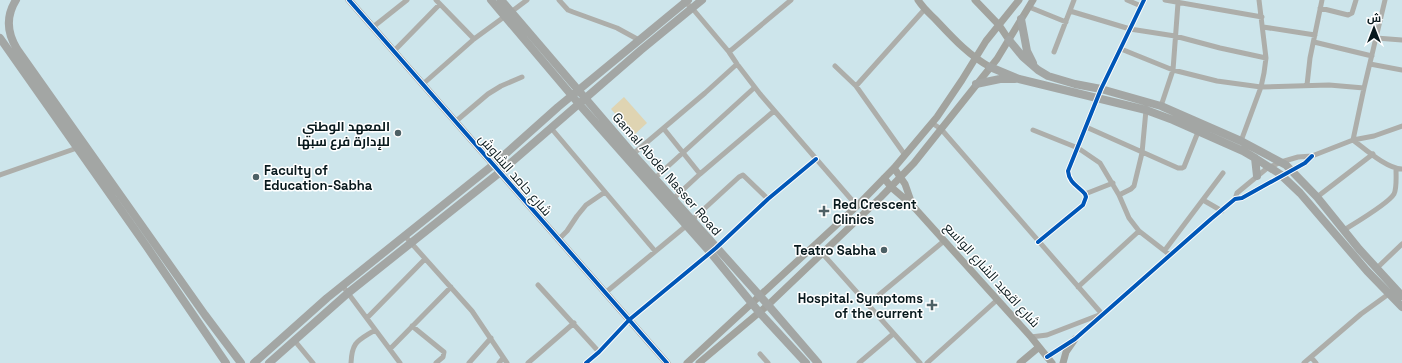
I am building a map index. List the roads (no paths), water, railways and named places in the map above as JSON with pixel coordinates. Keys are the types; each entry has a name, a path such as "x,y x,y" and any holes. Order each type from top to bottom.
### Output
{"main road":[{"path":"16,0 12,7 9,24 11,38 17,49 205,315 241,363"},
{"name":"شارع حامد الشاوش","path":"349,0 667,363"},
{"name":"Gamal Abdel Nasser Road","path":"491,0 507,14 575,93 585,98 673,199 689,223"},
{"name":"Gamal Abdel Nasser Road","path":"501,0 507,14"},
{"path":"269,363 348,292 499,172 702,0"},
{"path":"918,0 924,10 934,18 959,44 990,67 1018,79 1146,110 1173,120 1243,151 1255,158 1282,176 1300,192 1367,271 1397,292"},
{"path":"975,0 999,26 1023,57 1038,70 1048,76 1161,106 1241,141 1281,162 1292,170 1317,197 1377,268 1397,292 1402,307"},
{"path":"687,363 857,206 894,168 932,123 986,42 1019,0"},
{"path":"699,363 768,305 892,187 941,130 990,67 1009,40 1033,0"},
{"path":"254,363 342,285 493,165 575,93 685,1"},
{"path":"1021,19 1027,50 1038,70"},
{"path":"0,38 226,363"},
{"path":"976,84 1018,79"},
{"name":"Gamal Abdel Nasser Road","path":"575,93 578,104 713,250 760,296 818,363"},
{"path":"1255,158 1257,176"},
{"path":"894,168 905,184 912,205"},
{"name":"شارع اقعيد الشارع الواسع","path":"884,178 912,205 1050,360"},
{"name":"Gamal Abdel Nasser Road","path":"713,250 752,304 806,363"},
{"path":"1063,363 1066,352 1075,339"},
{"path":"1020,363 1039,347"}],"street":[{"path":"373,27 407,0"},
{"path":"423,84 474,38 528,0"},
{"path":"559,0 568,10 617,28 639,40"},
{"path":"729,52 791,0"},
{"path":"1054,52 1074,0"},
{"path":"1127,0 1141,6"},
{"path":"1038,242 1083,205 1086,197 1085,194 1071,182 1068,176 1068,171 1101,89 1144,0"},
{"path":"1165,0 1178,3 1194,3 1262,17"},
{"path":"1241,141 1261,87 1266,58 1260,0"},
{"path":"1307,85 1322,0"},
{"path":"1320,8 1348,15 1352,14 1356,0"},
{"path":"1353,140 1385,0"},
{"path":"685,1 729,52 754,88 857,206"},
{"path":"394,51 438,2 474,38"},
{"path":"1161,106 1173,70 1178,3"},
{"path":"1029,7 1066,22"},
{"path":"856,86 924,10"},
{"path":"1070,11 1130,29 1175,36 1266,58"},
{"path":"1263,27 1315,34"},
{"path":"1376,38 1402,40"},
{"path":"1314,42 1372,56"},
{"path":"1121,49 1173,70 1217,80 1261,87 1329,85 1364,88"},
{"path":"633,154 664,129 737,64"},
{"path":"1370,64 1402,70"},
{"path":"835,66 856,86 905,155"},
{"path":"456,122 488,94 501,86 522,77"},
{"path":"654,179 754,88"},
{"path":"1119,195 1134,186 1142,153 1146,110"},
{"path":"673,199 774,111"},
{"path":"932,123 941,130 1102,314"},
{"path":"1050,360 1236,199 1238,193 1269,167 1298,157 1312,156 1353,140 1374,136 1402,126"},
{"path":"1086,127 1178,168 1182,168 1184,166 1198,132"},
{"path":"552,128 655,252"},
{"path":"664,129 700,174"},
{"path":"1033,130 1078,148 1100,164 1113,183 1129,218 1140,231 1170,255"},
{"path":"1344,230 1386,202 1394,194 1399,169 1353,140"},
{"path":"0,175 77,148"},
{"path":"1317,197 1373,154"},
{"path":"1236,199 1242,198 1305,163 1312,156"},
{"path":"586,363 599,352 629,320 713,250 768,199 816,159"},
{"path":"1165,250 1223,173"},
{"path":"605,293 689,223 739,177 743,176 768,199"},
{"path":"1085,194 1113,183"},
{"path":"558,240 586,205 605,192"},
{"path":"1203,200 1222,211"},
{"path":"1078,287 1140,231"},
{"path":"404,235 472,311 507,363"},
{"path":"868,304 944,241"},
{"path":"1377,268 1402,244"},
{"path":"822,253 920,363"},
{"path":"367,318 425,258"},
{"path":"342,285 400,363"},
{"path":"538,285 599,352"},
{"path":"390,349 451,287"},
{"path":"1304,363 1397,292"},
{"path":"927,363 997,300"},
{"path":"1031,337 1047,335 1102,314"},
{"path":"528,363 574,323"},
{"path":"412,326 444,352 443,357 436,363"},
{"path":"351,363 354,346 375,330"},
{"path":"859,363 893,334"},
{"path":"469,363 491,338"},
{"path":"294,340 313,363"},
{"path":"760,354 768,363"},
{"path":"1311,357 1316,363"},
{"path":"499,363 503,358"}],"place":[{"name":"المعهد الوطني للإدارة فرع سبها","path":"398,133"},
{"name":"Faculty of Education-Sabha","path":"256,177"},
{"name":"Red Crescent Clinics","path":"824,211"},
{"name":"Teatro Sabha","path":"884,250"},
{"name":"Hospital. Symptoms of the current","path":"932,305"}]}
